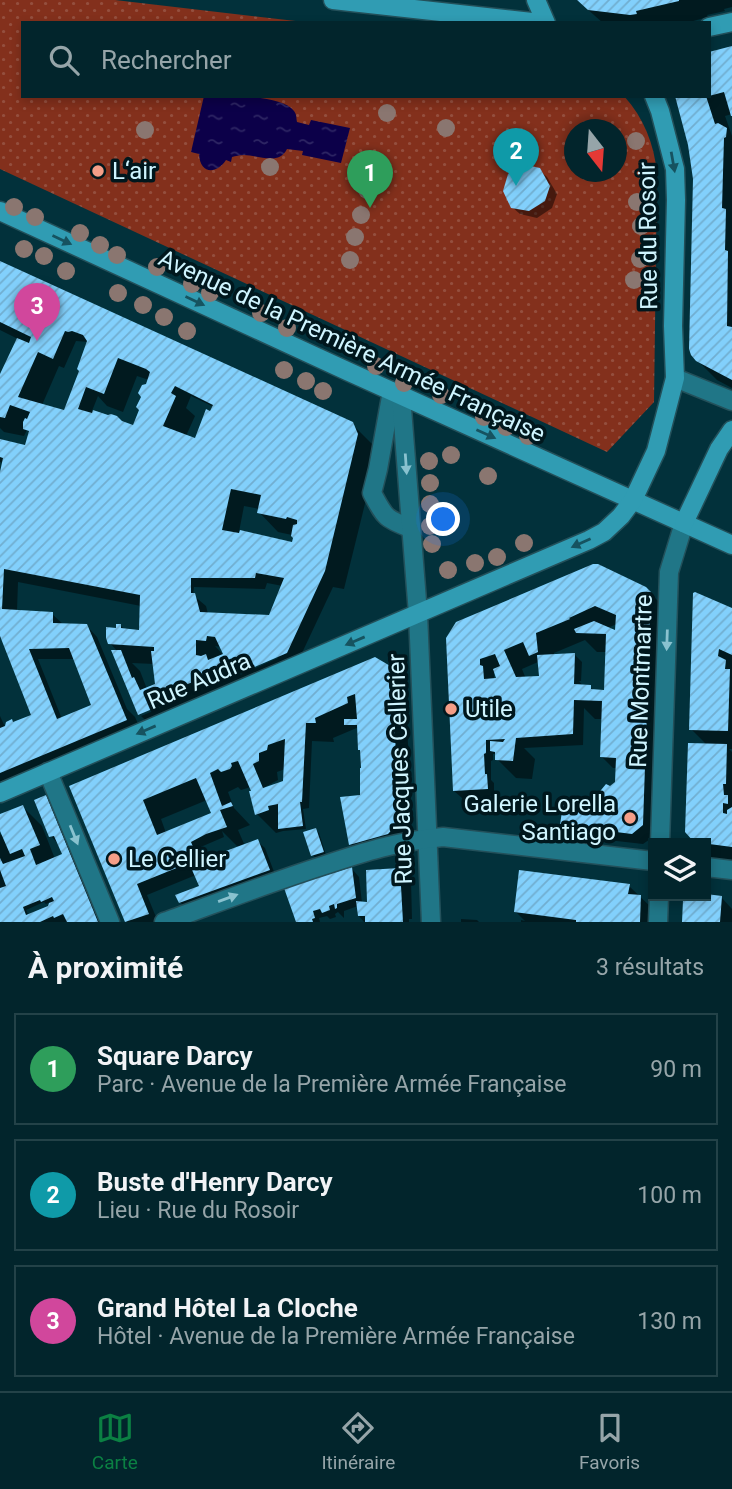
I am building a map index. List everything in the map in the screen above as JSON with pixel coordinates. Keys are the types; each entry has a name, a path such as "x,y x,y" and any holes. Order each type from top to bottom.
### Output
{"main road":[{"path":"333,0 523,21"},
{"path":"536,0 546,21"},
{"path":"711,27 732,22"},
{"name":"Rue du Rosoir","path":"633,500 656,451 675,378 675,169 655,98"},
{"name":"Avenue de la Première Armée Française","path":"0,211 732,545"},
{"path":"684,523 719,449 732,430"},
{"name":"Rue Audra","path":"0,793 589,540 604,532 633,500"}],"street":[{"path":"675,378 732,401"},
{"path":"396,393 372,493 388,520 410,528"},
{"name":"Rue Jacques Cellerier","path":"396,393 418,614 431,922"},
{"name":"Rue Montmartre","path":"660,838 669,572 684,523"},
{"path":"48,772 110,922"},
{"path":"164,922 270,883 385,846 427,838 443,837 648,860"},
{"path":"711,868 732,870"},
{"path":"658,922 659,901"}],"shaded area":[{"path":"0,0 115,0 296,21 21,21 21,98 626,98 647,132 657,173 654,402 607,452 0,169"}],"water":[{"path":"204,98 256,98 277,101 295,112 297,122 309,125 311,120 350,128 341,163 287,149 274,158 239,155 232,157 231,162 226,160 218,168 209,170 202,165 199,154 191,152"}],"building":[{"path":"577,0 679,1 636,11 637,14 630,15 588,10"},
{"path":"732,46 732,116 724,92 711,95 711,51"},
{"path":"676,98 707,98 715,124 727,128 724,138 722,208 726,209 727,326 732,327 732,380 696,361 689,349 693,179 688,145"},
{"path":"522,164 540,168 550,186 545,201 529,211 511,208 503,191 508,174"},
{"path":"0,261 353,422 358,434 325,571 287,653 238,674 234,665 178,688 181,697 138,715 111,650 121,650 140,690 155,684 151,651 154,651 154,647 108,644 106,627 116,628 116,624 121,624 121,628 139,630 140,595 4,569 2,609 53,612 53,623 87,624 127,720 0,773 0,728 12,719 13,722 31,715 0,636 0,472 3,458 0,457 0,439 25,445 29,431 23,429 23,422 30,412 10,405 5,418 0,417 0,374 17,338 29,343 31,337 0,322","holes":["65,331 83,335 87,341 64,410 18,397 38,352 53,359","118,358 150,372 146,384 142,385 138,393 141,397 136,407 139,410 133,425 111,414 78,409 86,387 104,394","175,386 213,405 210,411 206,409 195,438 163,426 176,396 171,393","231,489 261,495 257,513 297,520 297,524 293,525 292,542 240,530 239,533 222,530","256,573 284,578 269,615 200,612 195,593 191,593 191,578 255,578","207,636 215,637 223,654 208,660 206,654 196,655 196,640 206,641","69,648 91,705 57,719 29,649"]},
{"path":"593,564 646,587 651,592 643,825 632,834 560,825 564,797 592,801 606,784 610,786 615,782 616,758 600,757 602,701 574,700 573,734 516,738 513,761 495,760 495,752 490,751 490,741 503,742 505,739 486,740 484,754 488,789 453,791 446,638 456,622","holes":["595,606 616,615 615,630 594,621 574,629 576,633 606,634 604,690 591,689 591,685 574,684 575,653 537,655 539,676 516,677 504,650 523,642 529,656 538,652 536,633","495,654 500,666 493,669 496,678 484,679 480,659"]},
{"path":"695,592 732,608 732,655 719,649 718,656 726,660 725,669 730,669 728,731 689,730"},
{"path":"375,657 392,667 399,822 388,834 349,845 340,797 360,795 361,768 357,725 344,725 344,719 357,719 355,694 347,697 348,703 315,718 316,723 306,723 300,802 303,826 278,829 278,804 268,806 269,810 255,815 251,791 238,761 231,763 230,769 221,772 218,769 210,773 222,806 231,802 233,806 220,810 227,827 191,842 199,861 258,839 270,870 179,903 175,895 199,886 189,863 137,884 149,914 125,922 69,786","holes":["285,739 283,781 263,788 253,764 259,761 259,753 267,750 268,745","196,778 211,813 157,835 143,800"]},
{"path":"688,743 727,744 726,784 723,784 724,795 728,795 728,804 723,803 723,813 727,814 727,810 732,807 732,847 711,844 711,838 690,838 685,832"},
{"path":"46,795 98,922 67,922 63,914 40,922 0,922 0,888 6,886 0,870 0,858 3,864 25,856 22,849 10,854 0,831 0,814 23,805 40,845 30,849 36,865 62,854 54,836 49,837 34,800","holes":["52,897 54,901 26,915 23,907"]},
{"path":"316,828 324,852 311,856 303,832"},
{"path":"352,867 356,898 337,904 335,909 334,904 329,906 330,910 322,913 320,909 313,911 313,922 296,922 284,888"},
{"path":"400,868 403,922 365,922 365,916 358,916 356,901 367,902 366,870"},
{"path":"519,870 630,884 628,894 641,895 640,922 576,922 514,912"},
{"path":"711,895 722,896 720,922 682,922 683,901 711,901"}],"place":[{"name":"L‘air","path":"98,171"},
{"name":"Buste d'Henry Darcy","path":"516,186"},
{"name":"Square Darcy","path":"370,208"},
{"name":"Grand Hôtel La Cloche","path":"37,341"},
{"name":"Utile","path":"451,709"},
{"name":"Galerie Lorella Santiago","path":"630,818"},
{"name":"Le Cellier","path":"114,859"}]}
